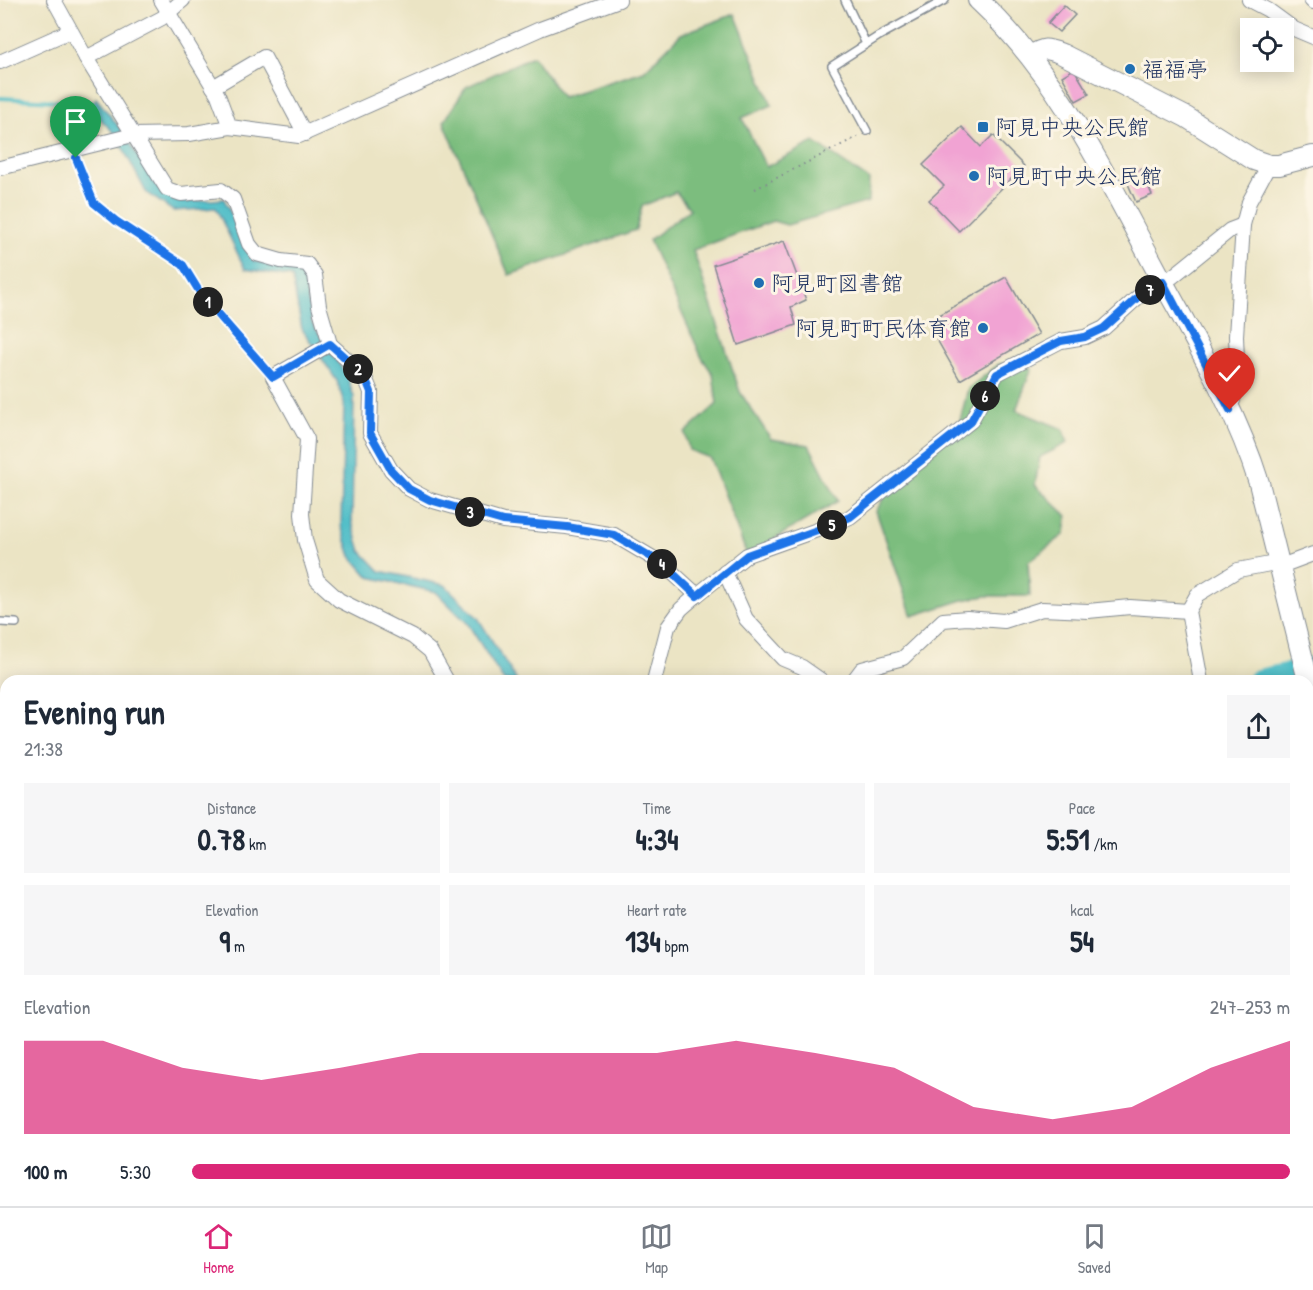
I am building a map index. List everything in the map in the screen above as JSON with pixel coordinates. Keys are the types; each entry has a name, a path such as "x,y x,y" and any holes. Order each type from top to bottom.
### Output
{"street":[{"path":"54,0 86,58 167,189 181,194 221,190 233,199 249,244 257,254 281,261 307,264 315,275 320,312 330,344 364,375 371,392 370,433 391,470 409,489 430,500 503,521 567,527 614,535 663,564 697,596"},
{"path":"161,0 213,87 230,127"},
{"path":"86,58 162,18 183,0"},
{"path":"0,168 133,135 189,134 230,127 299,136 540,28 619,0"},
{"path":"978,0 1010,31 1030,56 1087,144 1230,410 1250,456 1281,566 1306,674"},
{"path":"1249,0 1268,10 1294,29 1313,37"},
{"path":"0,62 70,31"},
{"path":"1030,56 1042,48 1062,54 1186,117 1254,160 1269,165 1279,165 1313,156"},
{"path":"213,87 264,57 305,134"},
{"path":"1230,410 1238,384 1236,336 1243,225 1249,202 1269,165"},
{"path":"656,675 668,627 681,609 747,555 850,517 971,421 997,374 1061,341 1085,337 1104,328 1138,297 1163,282 1230,230 1243,225"},
{"path":"330,344 273,377 307,439 302,514 304,540 317,580 339,600 413,637 430,651 444,675"},
{"path":"1201,675 1188,611 1197,595 1238,570 1270,564 1281,566 1313,554"},
{"path":"725,572 746,619 783,659 813,675"},
{"path":"858,675 862,669 903,658 943,620 968,618 1004,621 1042,609 1088,611 1130,607 1188,611"}],"lane":[{"path":"845,0 866,44"},
{"path":"867,131 832,66 866,44 945,0"},
{"path":"0,622 16,623"}],"path":[{"path":"755,189 829,153 867,131"},
{"path":"70,150 76,158 94,203 116,221 183,265 202,296 273,377"}],"green space":[{"path":"735,14 772,105 742,118 766,167 814,142 869,180 868,202 787,225 773,221 693,250 740,392 771,439 809,445 838,501 747,555 710,458 689,450 685,433 717,404 713,374 702,358 649,240 690,209 676,192 642,206 636,230 509,275 444,122 466,87 533,56 562,97 644,71 681,34"},
{"path":"999,364 1032,368 1016,410 1063,429 1068,443 1040,457 1035,485 1067,516 1065,534 1028,562 1030,596 986,596 963,600 912,616 876,511 900,471 958,428 968,389"}],"water":[{"path":"96,98 123,132 156,186 181,202 224,199 254,261 302,270 312,323 347,376 354,397 352,522 361,551 380,571 445,585 478,618 513,675 500,675 468,624 436,592 369,577 351,556 341,526 344,403 337,381 302,329 292,277 245,269 216,208 173,211 146,192 116,135 91,109"}],"building":[{"path":"1064,5 1075,15 1059,32 1048,23"},
{"path":"1074,69 1089,94 1076,101 1062,76"},
{"name":"阿見町中央公民館","path":"962,127 981,147 993,135 1024,166 959,231 929,200 944,186 923,165"},
{"path":"1141,169 1152,195 1136,202 1125,177"},
{"name":"阿見町図書館","path":"784,241 806,300 791,307 796,325 738,345 713,265"},
{"name":"阿見町町民体育館","path":"1006,277 1039,334 960,380 927,322"}],"waterway":[{"path":"0,98 93,103 96,107"},
{"path":"1286,675 1313,669"}],"place":[{"name":"福福亭","path":"1130,69"},
{"name":"阿見中央公民館","path":"983,127"},
{"name":"阿見町中央公民館","path":"974,176"},
{"name":"阿見町図書館","path":"759,283"},
{"name":"阿見町町民体育館","path":"983,328"}],"route":[{"path":"76,158 94,203 116,221 183,265 202,296 273,377 330,344 364,375 371,392 370,433 391,470 409,489 430,500 503,521 567,527 614,535 663,564 697,596 747,555 850,517 971,421 997,374 1061,341 1085,337 1104,328 1138,297 1163,282 1230,410"}]}
